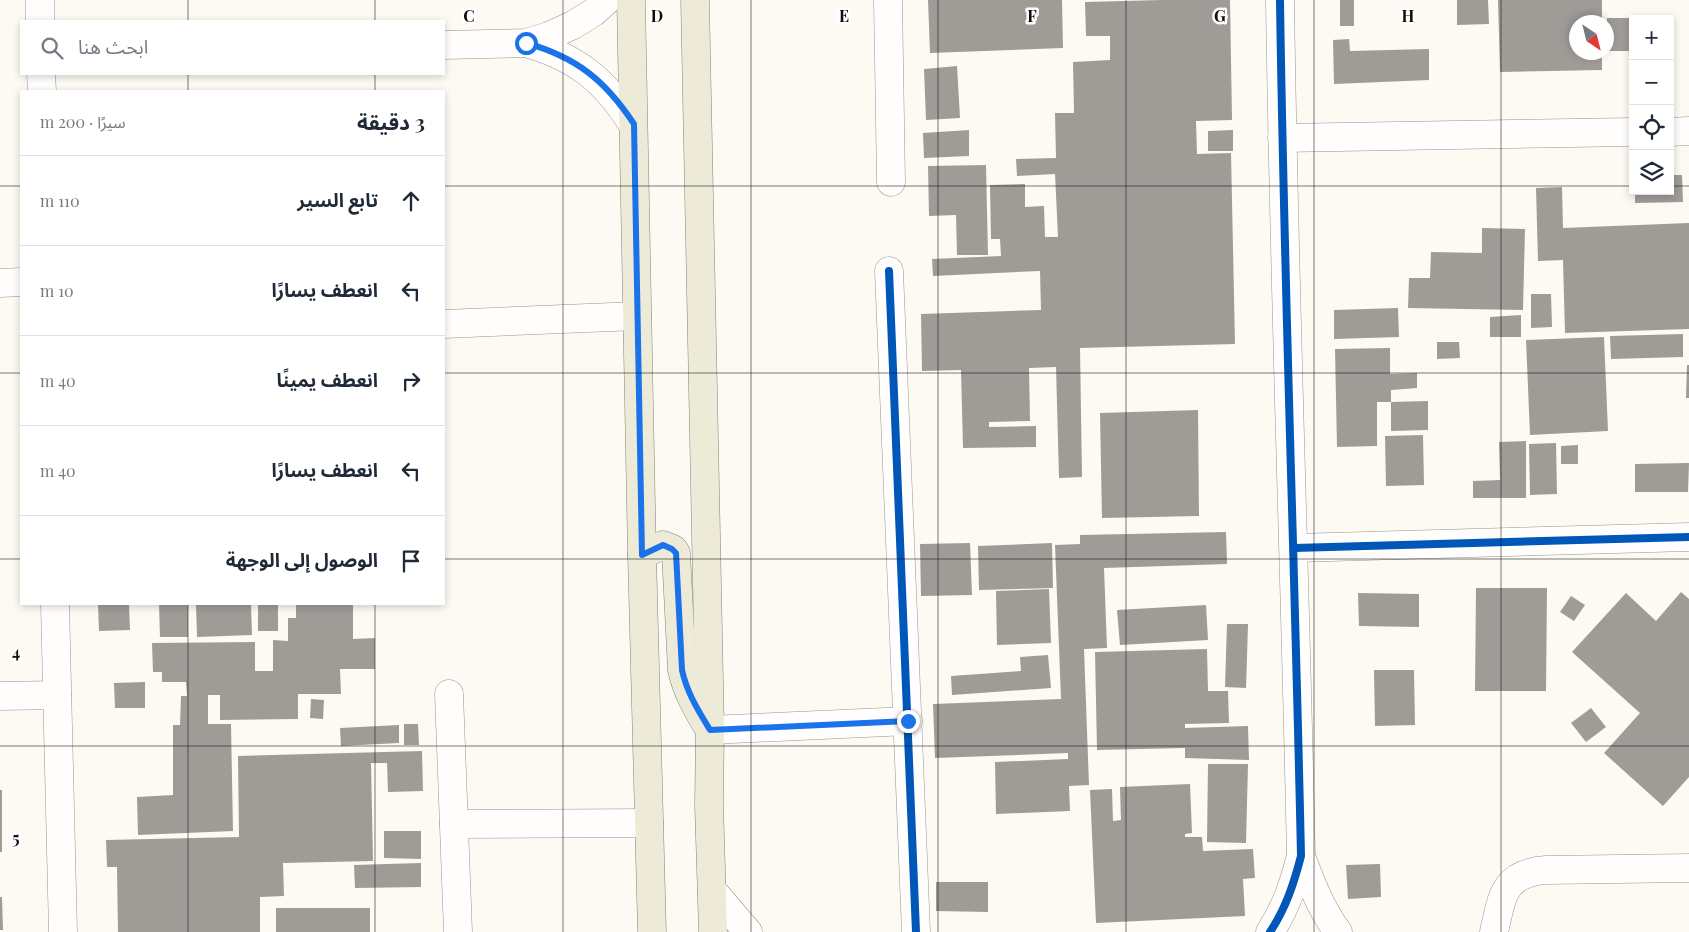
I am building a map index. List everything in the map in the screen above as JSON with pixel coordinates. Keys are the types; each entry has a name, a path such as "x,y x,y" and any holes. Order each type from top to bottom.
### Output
{"main road":[{"path":"631,0 642,555 652,932"},
{"path":"695,0 713,932"},
{"path":"642,555 663,545 676,553 682,670 685,685 691,699 710,730"}],"street":[{"path":"40,0 40,20"},
{"path":"445,45 526,43 549,36 573,25 594,12 607,0"},
{"path":"888,0 891,182"},
{"path":"1270,932 1292,888 1301,856 1280,0"},
{"path":"526,43 548,49 569,59 589,72 611,93 634,124"},
{"path":"41,75 42,90"},
{"path":"1674,132 1689,131"},
{"path":"1282,138 1629,132"},
{"path":"889,271 916,932"},
{"path":"0,283 20,282"},
{"path":"445,324 637,316"},
{"path":"1294,548 1689,537"},
{"path":"55,605 63,932"},
{"path":"449,694 458,932"},
{"path":"0,696 57,695"},
{"path":"710,730 908,721"},
{"path":"454,824 649,823"},
{"path":"1301,856 1321,906 1338,932"},
{"path":"1494,932 1503,895 1509,886 1525,874 1546,870 1689,868"},
{"path":"712,890 748,932"}],"building":[{"path":"928,0 1062,0 1063,48 930,53"},
{"path":"1230,0 1232,120 1196,121 1197,154 1231,153 1235,344 1080,348 1082,477 1059,478 1056,367 1029,368 1030,421 989,422 989,427 1036,426 1036,447 963,448 961,370 922,371 921,314 1041,310 1040,271 933,276 932,259 1001,256 1000,239 991,239 990,185 1025,184 1025,207 1044,206 1045,237 1058,237 1055,174 1017,176 1016,159 1056,158 1055,113 1074,113 1073,62 1110,60 1110,36 1086,36 1085,2"},
{"path":"1340,0 1354,0 1354,26 1340,26"},
{"path":"1457,0 1488,0 1489,24 1457,25"},
{"path":"1498,0 1602,0 1602,15 1569,15 1569,60 1602,60 1602,70 1500,72"},
{"path":"1614,18 1629,18 1629,51 1614,51"},
{"path":"1349,39 1350,51 1429,49 1429,80 1334,84 1333,40"},
{"path":"957,66 960,118 926,120 924,69"},
{"path":"969,130 969,156 924,158 923,133"},
{"path":"1233,130 1233,151 1208,151 1208,131"},
{"path":"986,165 988,255 957,255 956,215 929,216 928,166"},
{"path":"1674,175 1682,175 1683,202 1635,203 1635,195 1674,195"},
{"path":"1562,187 1563,228 1689,223 1689,329 1565,333 1563,260 1538,261 1536,188"},
{"path":"1482,228 1525,229 1523,310 1408,308 1409,278 1430,278 1431,252 1482,253"},
{"path":"1531,294 1551,294 1552,327 1531,328"},
{"path":"1398,308 1399,337 1334,339 1334,310"},
{"path":"1521,315 1521,337 1490,337 1490,317"},
{"path":"1683,334 1683,357 1611,359 1610,336"},
{"path":"1604,337 1608,431 1530,435 1526,340"},
{"path":"1437,342 1459,342 1460,358 1437,359"},
{"path":"1390,348 1390,374 1417,373 1417,388 1391,390 1391,402 1377,402 1377,446 1337,447 1335,349"},
{"path":"1687,365 1689,365 1689,398 1686,398"},
{"path":"1428,401 1428,430 1391,431 1391,402"},
{"path":"1198,410 1199,516 1102,518 1100,413"},
{"path":"1423,435 1424,485 1386,486 1385,436"},
{"path":"1526,441 1526,498 1473,498 1473,481 1500,480 1499,442"},
{"path":"1556,443 1557,494 1530,495 1529,444"},
{"path":"1578,445 1578,464 1561,464 1561,446"},
{"path":"1689,463 1688,492 1635,492 1635,464"},
{"path":"1226,532 1227,564 1104,568 1107,648 1084,649 1089,785 1069,786 1070,811 996,814 995,762 1068,759 1068,753 935,758 933,704 1061,699 1055,545 1080,544 1080,535"},
{"path":"970,543 972,595 921,596 920,544"},
{"path":"1052,543 1053,588 979,590 978,546"},
{"path":"1476,588 1547,588 1546,691 1475,691"},
{"path":"1049,589 1051,643 997,645 996,591"},
{"path":"1681,592 1689,599 1689,777 1663,806 1604,753 1640,713 1572,652 1626,593 1656,621"},
{"path":"1358,593 1419,594 1419,627 1359,626"},
{"path":"1571,596 1585,605 1574,621 1560,612"},
{"path":"98,605 129,605 130,630 99,631"},
{"path":"159,605 188,605 188,637 160,637"},
{"path":"196,605 251,605 252,635 197,637"},
{"path":"258,605 278,605 278,631 258,631"},
{"path":"296,605 353,605 353,639 375,638 375,669 340,669 341,694 298,694 298,719 220,720 220,695 208,695 208,724 231,724 233,831 138,835 137,797 173,795 173,725 180,725 181,696 187,696 186,682 162,682 162,672 153,672 152,643 255,642 255,671 273,671 273,640 288,641 288,618 296,618"},
{"path":"1206,605 1208,640 1120,645 1117,610"},
{"path":"1227,624 1248,624 1246,688 1225,687"},
{"path":"1207,649 1208,691 1228,691 1229,723 1185,724 1185,728 1248,726 1249,760 1185,758 1185,748 1097,750 1095,652"},
{"path":"1048,655 1051,688 952,695 951,676 1021,671 1020,657"},
{"path":"1374,670 1414,670 1415,725 1375,726"},
{"path":"145,682 145,708 115,708 114,683"},
{"path":"311,699 324,700 323,719 310,718"},
{"path":"1591,708 1606,727 1586,742 1571,723"},
{"path":"404,724 418,724 419,745 404,745"},
{"path":"399,725 399,743 341,746 340,728"},
{"path":"422,751 423,791 388,792 387,763 371,763 373,861 283,863 284,896 260,897 260,932 118,932 117,867 107,867 106,840 239,837 238,756"},
{"path":"1208,764 1248,764 1246,843 1207,842"},
{"path":"1190,784 1192,833 1185,834 1185,837 1202,837 1203,851 1253,849 1255,878 1243,879 1245,916 1096,923 1090,790 1112,789 1113,821 1121,820 1120,787"},
{"path":"0,790 2,790 2,852 0,852"},
{"path":"384,831 421,831 421,859 384,858"},
{"path":"421,863 421,887 355,888 354,865"},
{"path":"1380,864 1381,897 1348,899 1346,865"},
{"path":"936,882 988,882 988,912 936,911"},
{"path":"0,897 2,897 3,930 0,930"},
{"path":"276,908 370,908 370,932 276,932"}],"cycle path":[{"path":"1270,932 1281,914 1289,895 1301,856 1280,0"},
{"path":"889,271 916,932"},
{"path":"1294,548 1689,537"}],"route":[{"path":"526,43 548,49 569,59 589,72 606,87 634,124 642,555 663,545 668,546 676,553 682,670 685,685 691,699 710,730 908,721"}]}
